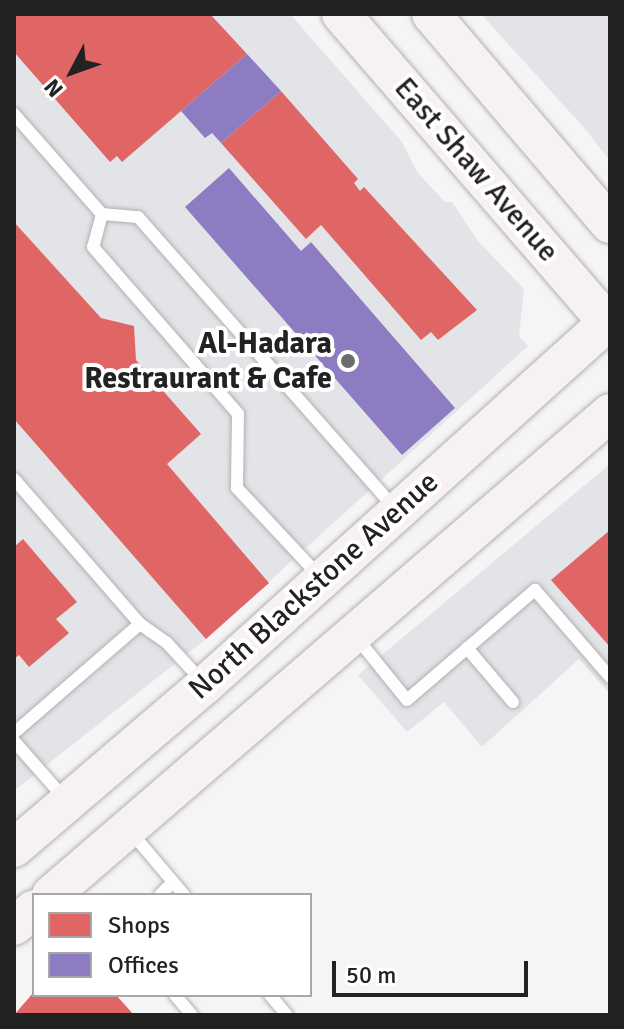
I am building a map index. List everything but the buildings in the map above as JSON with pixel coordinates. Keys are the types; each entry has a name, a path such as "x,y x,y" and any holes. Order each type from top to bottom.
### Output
{"main road":[{"name":"East Shaw Avenue","path":"341,14 609,323"},
{"path":"431,14 610,224"},
{"name":"North Blackstone Avenue","path":"14,848 205,685 609,323"},
{"name":"North Blackstone Avenue","path":"53,893 610,413"},
{"path":"14,926 32,911"}],"lane":[{"path":"14,114 102,214 138,217 397,511"},
{"path":"102,214 93,247 238,414 237,488 323,580"},
{"path":"14,479 140,624 167,643 205,685"},
{"path":"354,635 407,700 535,590 610,677"},
{"path":"14,733 140,624"},
{"path":"467,648 513,702"},
{"path":"14,741 67,802"},
{"path":"128,829 182,893"},
{"path":"162,893 173,882"},
{"path":"177,997 192,1015"},
{"path":"272,997 287,1015"}],"shaded area":[{"path":"14,14 290,14 402,142 417,172 445,202 452,202 478,241 524,289 519,336 528,346 206,639 14,791"},
{"path":"481,14 610,14 610,161 586,130"},
{"path":"610,464 610,694 579,659 482,747 444,702 407,732 358,675"}],"place":[{"name":"Al-Hadara Restraurant & Cafe","path":"348,361"}]}
